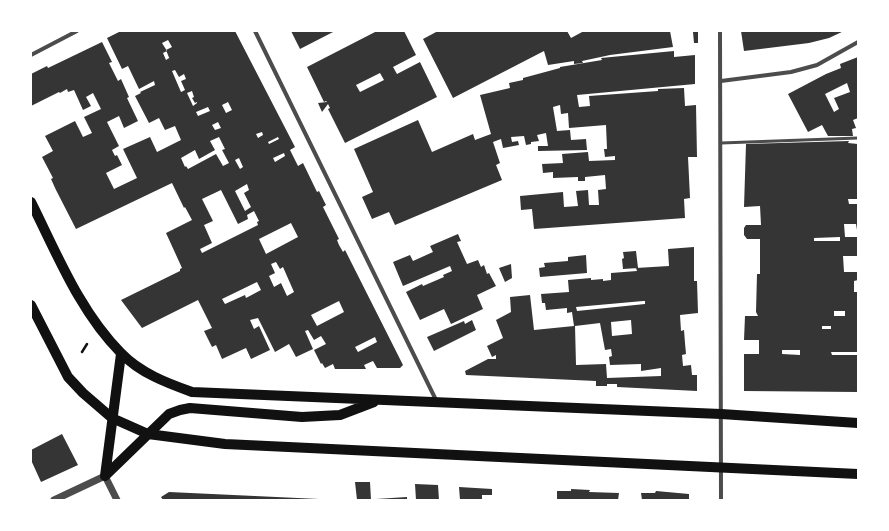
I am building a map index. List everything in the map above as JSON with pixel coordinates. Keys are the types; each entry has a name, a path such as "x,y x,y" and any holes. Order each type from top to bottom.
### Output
{"main road":[{"path":"31,202 79,298 97,325 121,354 162,382 192,392 721,414 858,423"},
{"path":"31,305 68,377 83,393 112,418 148,434 225,444 858,474"},
{"path":"105,476 121,354"},
{"path":"105,476 169,414 180,410 190,408 302,417 340,414 379,400"}],"street":[{"path":"31,55 77,31"},
{"path":"255,31 437,403"},
{"path":"720,31 721,500"},
{"path":"721,81 791,72 817,65 858,42"},
{"path":"54,500 105,476 117,500"}],"lane":[{"path":"721,143 858,138"}],"path":[{"path":"82,352 86,344"}],"building":[{"path":"121,31 235,31 295,147 290,150 298,166 303,163 317,192 319,191 326,205 323,207 339,239 337,240 339,245 343,252 345,250 403,365 400,368 377,368 373,361 364,365 366,369 335,369 333,364 325,368 322,363 321,364 314,350 326,344 321,336 314,340 308,330 305,331 313,349 296,357 289,344 275,352 258,318 250,320 254,329 259,326 270,350 251,359 246,348 222,359 216,345 212,347 204,331 212,328 198,300 142,328 121,300 180,271 182,268 166,233 192,220 185,207 184,208 172,183 76,229 56,190 51,179 53,178 42,157 53,151 45,136 75,121 83,137 92,133 84,117 101,109 93,93 86,97 91,106 83,110 74,90 68,92 67,89 31,106 31,74 47,66 48,68 102,42 112,62 109,63 118,81 121,79 129,97 127,98 138,121 124,128 119,116 107,122 119,146 112,150 115,156 117,155 122,165 106,173 114,189 137,178 123,149 150,137 157,152 181,140 175,126 165,130 159,118 149,123 135,96 155,85 154,81 139,89 128,66 122,69 107,38","holes":["168,40 172,47 166,50 162,43","166,51 170,60 169,58 166,60 163,53","175,70 179,77 184,74 186,79 181,81 185,90 181,92 172,71","192,91 194,97 192,98 195,103 197,102 193,106 187,93","228,102 232,110 226,113 222,105","208,107 210,111 198,116 196,112","218,122 221,128 215,130 212,125","262,132 263,135 258,138 256,134","219,137 225,149 222,150 229,163 223,166 216,154 188,169 186,166 185,167 181,158 195,150 199,159 215,150 210,141","278,137 279,139 269,144 268,142","284,153 285,156 275,162 273,158","239,158 243,167 240,169 235,160","247,184 249,190 244,193 251,207 245,211 235,191","221,190 238,224 248,219 247,215 254,211 259,221 257,222 258,225 202,253 200,249 212,243 204,225 213,221 202,199","291,223 298,237 266,254 259,239","276,262 280,269 283,267 294,292 287,296 281,283 274,287 269,276 275,273 271,264","257,282 261,290 246,298 245,295 225,304 222,299","339,301 344,312 317,326 311,315","375,337 377,342 358,352 355,347"]},
{"path":"291,31 335,31 300,49"},
{"path":"377,31 404,31 416,55 393,67 397,74 420,62 437,97 345,143 328,109 330,108 328,104 322,112 318,103 327,102 324,102 307,67","holes":["380,73 384,80 360,92 356,85"]},
{"path":"438,31 567,31 571,38 584,31 670,31 673,47 610,55 582,61 583,63 574,64 574,61 548,65 544,51 453,98 423,39"},
{"path":"698,31 698,43 694,43 693,32"},
{"path":"741,31 844,31 829,38 809,43 744,51"},
{"path":"674,51 674,57 695,55 695,84 577,95 579,107 590,106 589,96 684,88 685,106 696,105 697,157 688,157 690,198 684,199 685,218 534,229 532,209 521,210 520,196 563,192 564,207 578,206 576,191 588,190 589,205 599,205 598,190 606,189 605,175 585,177 585,181 578,181 578,177 553,178 553,172 543,173 542,164 563,163 562,154 588,152 589,161 615,160 615,156 605,157 604,149 607,149 606,125 569,128 568,113 561,114 560,105 553,107 557,131 570,130 571,140 586,139 587,150 538,151 538,146 548,146 546,133 537,135 539,141 531,142 531,144 526,145 524,136 511,137 512,142 518,141 519,145 503,148 501,139 493,142 500,163 496,165 502,180 395,225 389,212 372,219 362,197 373,192 354,149 418,120 432,152 473,134 475,140 491,134 480,95 510,88 509,83 523,80 523,78 560,67 602,60 601,58"},
{"path":"858,57 858,118 853,120 856,128 852,129 853,136 828,136 822,125 808,132 788,94 826,74 841,68 840,64","holes":["847,83 850,92 834,98 839,109 834,112 825,94"]},
{"path":"849,141 848,143 858,144 858,199 848,199 849,204 858,204 858,230 856,224 844,224 845,237 857,237 858,256 843,256 844,272 858,272 858,280 854,281 854,292 858,292 858,352 831,352 832,355 858,355 858,392 744,391 744,354 759,354 759,340 744,340 745,316 758,316 756,312 757,274 760,274 760,239 747,239 744,235 744,228 746,225 761,225 760,206 744,207 746,144","holes":["840,237 840,241 814,241 814,238","834,311 845,311 845,316 834,316","822,326 831,326 831,329 822,329","782,350 800,350 800,355 782,354"]},
{"path":"458,234 461,241 457,242 467,264 478,260 481,267 484,265 487,274 489,273 496,286 477,295 483,309 451,324 444,309 420,320 406,292 422,284 423,286 444,277 443,275 452,271 450,266 403,286 393,262 410,255 413,261 433,252 430,246"},
{"path":"694,247 694,281 697,281 698,313 680,315 681,331 684,330 686,354 682,355 683,366 691,365 692,375 697,375 697,391 617,387 617,384 596,386 596,381 466,375 465,371 488,359 496,359 496,355 492,357 487,346 503,338 496,320 511,312 510,297 530,295 534,330 574,326 572,312 567,313 567,308 546,310 545,303 542,303 541,294 569,292 568,280 591,278 591,280 611,280 611,273 637,271 636,268 669,266 668,249","holes":["645,301 645,304 577,311 576,307","631,320 632,334 612,336 611,322","600,323 605,350 611,349 612,356 609,357 610,365 641,364 641,371 661,368 661,376 607,378 606,364 576,365 575,326"]},
{"path":"636,251 638,268 623,269 623,252"},
{"path":"586,255 587,273 540,277 539,268 545,267 544,263 568,261 568,257"},
{"path":"511,264 512,278 505,282 499,268"},
{"path":"472,320 476,330 434,351 427,337 464,321 465,324"},
{"path":"62,434 78,465 41,482 31,460 31,450"},
{"path":"355,482 370,482 371,500 357,500"},
{"path":"415,484 438,485 439,500 416,500"},
{"path":"459,487 492,489 492,495 482,495 482,500 460,500"},
{"path":"571,489 590,490 589,492 619,493 618,500 557,500 557,491 571,491"},
{"path":"656,491 689,494 689,500 642,500 641,493 655,493"},
{"path":"169,492 319,500 163,500 161,497"},
{"path":"407,497 407,500 376,500 376,499"}]}
